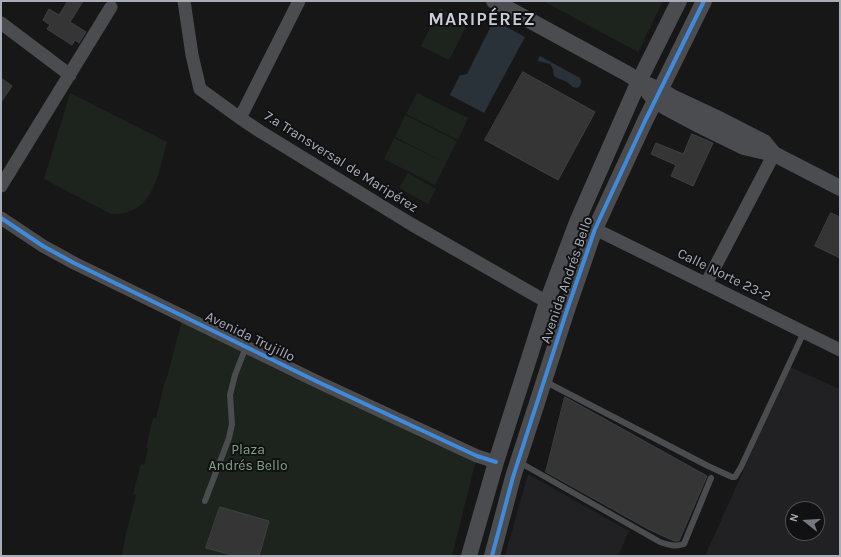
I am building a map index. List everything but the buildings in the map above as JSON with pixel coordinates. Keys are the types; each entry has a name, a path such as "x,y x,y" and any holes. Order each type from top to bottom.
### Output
{"street":[{"name":"7.ª Transversal de Maripérez","path":"184,1 192,54 200,89 240,118 411,224 547,302"},
{"path":"240,118 299,1"},
{"name":"Avenida Andrés Bello","path":"469,556 496,462 547,302 577,222 639,81 679,1"},
{"name":"Avenida Andrés Bello","path":"492,556 518,462 595,229 657,95 704,1"},
{"path":"503,3 639,81 657,95 672,112 744,147 774,154 840,188"},
{"path":"1,186 112,7"},
{"path":"1,23 70,75"},
{"path":"706,284 774,154"},
{"name":"Avenida Trujillo","path":"1,218 43,246 74,263 318,382 477,456 496,462"},
{"name":"Calle Norte 23-2","path":"595,229 840,350"}],"lane":[{"path":"544,381 708,466 735,477 804,332"},
{"path":"205,501 229,438 232,424 230,394 246,347"},
{"path":"518,462 660,542 672,546 684,544 711,478"}],"shaded area":[{"path":"494,20 525,37 484,113 450,95 460,75 467,74"},
{"path":"540,56 580,78 581,82 579,87 573,87 567,82 555,77 550,64 538,61"},
{"path":"790,367 840,389 840,556 705,556"},
{"path":"528,474 629,531 618,556 505,556"}],"green space":[{"path":"543,1 663,1 638,52"},
{"path":"440,8 468,23 449,60 421,46"},
{"path":"70,93 167,142 157,179 152,191 145,201 137,208 125,213 111,214 44,179"},
{"path":"417,93 468,118 458,140 406,114"},
{"path":"405,115 457,141 446,163 395,137"},
{"path":"394,138 446,163 435,185 384,159"},
{"path":"408,173 436,189 428,204 399,188"},
{"name":"Plaza Andrés Bello","path":"183,316 477,456 452,556 122,556 125,537 136,495 133,494 141,464 144,465 148,449 146,448 153,418 156,418"}],"cycle path":[{"path":"492,556 513,477 595,229 645,121 704,1"},
{"path":"1,218 43,246 74,263 318,382 477,456 496,462"}],"district":[{"name":"MARIPÉREZ","path":"482,20"}]}
